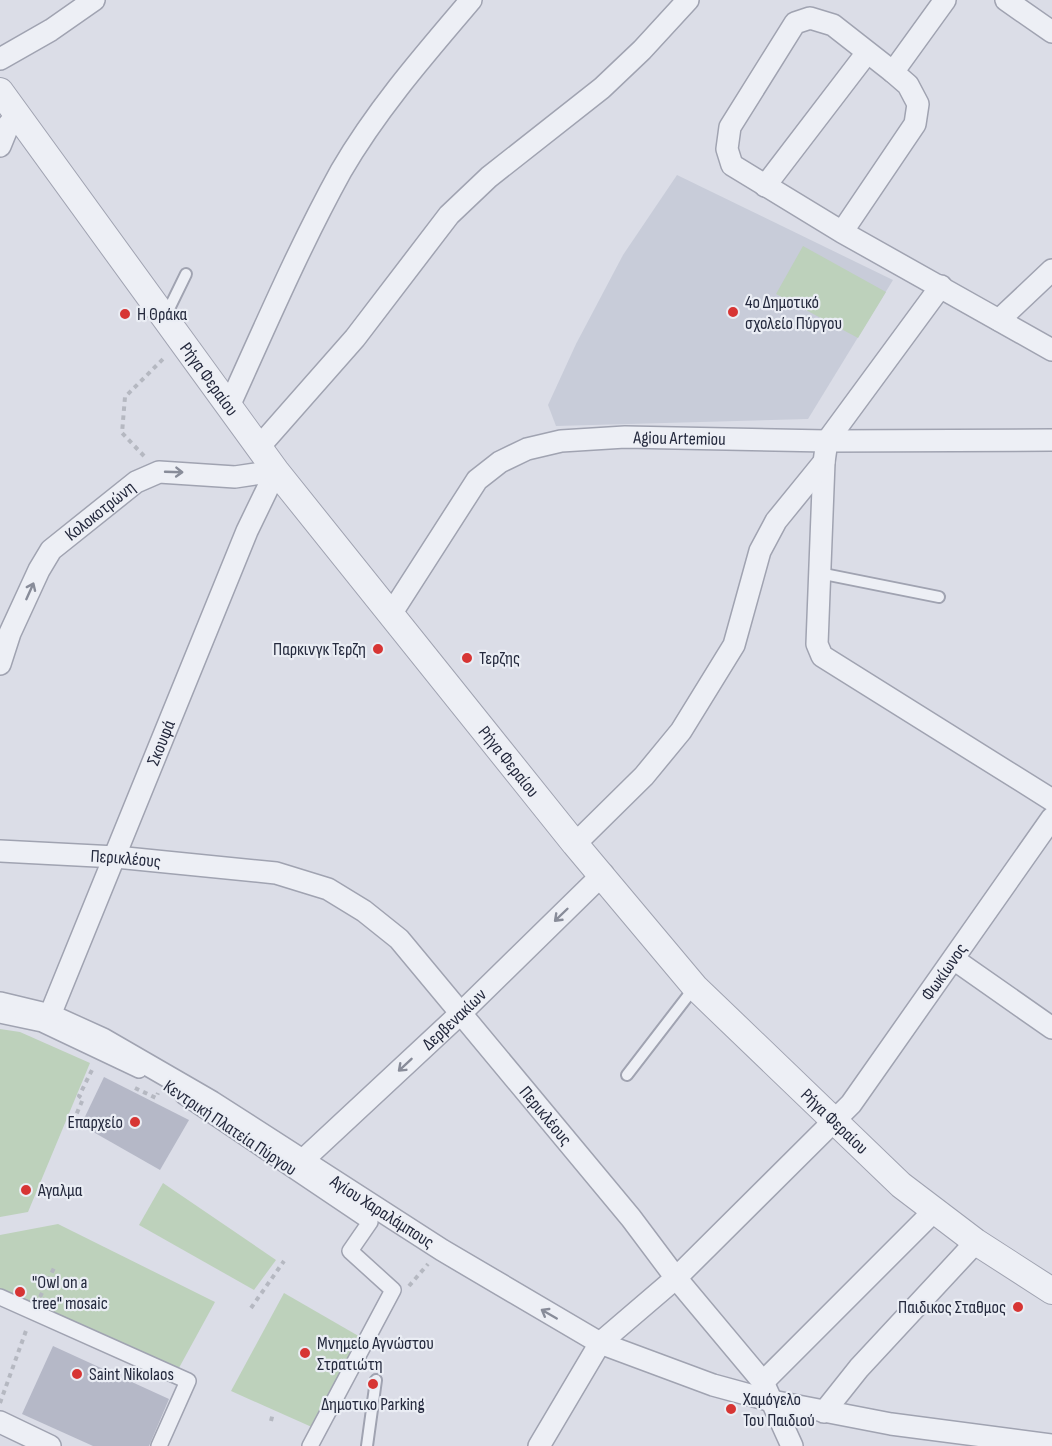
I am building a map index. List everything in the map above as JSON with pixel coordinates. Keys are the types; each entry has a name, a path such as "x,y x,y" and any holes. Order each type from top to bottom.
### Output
{"street":[{"path":"0,59 51,30 94,0"},
{"path":"229,406 285,281 342,170 401,81 471,0"},
{"path":"259,447 356,338 449,215 489,177 602,88 688,0"},
{"path":"893,72 945,0"},
{"path":"1006,0 1052,32"},
{"path":"842,232 915,124 918,104 908,86 893,72 866,54 833,25 810,18 795,23 730,127 727,149 732,165 842,232 1052,350"},
{"path":"765,186 866,54"},
{"path":"0,91 45,156"},
{"path":"3,129 45,156"},
{"name":"Ρήγα Φεραίου","path":"45,156 276,471 575,844 603,874 695,987 901,1185 933,1212 1051,1290"},
{"path":"999,320 1052,270"},
{"path":"941,286 827,441 824,462 817,644 822,656 1052,800"},
{"name":"Agiou Artemiou","path":"391,614 477,480 501,462 527,449 561,441 625,437 827,441 1052,440"},
{"path":"575,844 644,776 681,731 734,645 760,551 776,521 824,462"},
{"name":"Κολοκοτρώνη","path":"0,664 8,619 51,550 136,482 159,472 235,477 276,471"},
{"name":"Σκουφά","path":"50,1015 247,531 276,471"},
{"name":"Φωκίωνος","path":"539,1446 600,1343 676,1278 850,1104 955,960 1052,818"},
{"name":"Περικλέους","path":"0,851 116,857 276,873 328,889 364,911 399,939 631,1218 676,1278 763,1382 792,1446"},
{"name":"Δερβενακίων","path":"302,1161 461,1013 603,874"},
{"path":"955,960 1052,1028"},
{"name":"Αγίου Χαραλάμπους","path":"0,1004 50,1015 103,1039 156,1069 442,1250 600,1343 713,1385 772,1401"},
{"name":"Κεντρική Πλατεία Πύργου","path":"0,1015 42,1024 152,1076 370,1222 350,1251 393,1290 310,1446"},
{"path":"763,1382 933,1212"},
{"path":"824,1412 859,1368 976,1242"},
{"path":"0,1297 188,1381 159,1446"},
{"path":"772,1401 963,1435 1052,1446"},
{"path":"0,1422 50,1446"}],"lane":[{"path":"165,317 186,274"},
{"path":"819,573 939,597"},
{"path":"627,1075 695,987"},
{"path":"367,1446 375,1380"}],"path":[{"path":"159,472 122,433 124,397 182,340"},
{"path":"81,1125 73,1122 83,1100 79,1096 92,1070 102,1074"},
{"path":"129,1086 156,1098 161,1087 149,1080 152,1076"},
{"path":"251,1308 284,1261"},
{"path":"0,1404 32,1311 54,1268"},
{"path":"271,1421 273,1413"}],"shaded area":[{"name":"4ο Δημοτικό σχολείο Πύργου","path":"677,175 893,280 808,419 556,426 548,405 576,344 623,255"}],"green space":[{"path":"803,246 886,292 858,338 776,294"},
{"path":"0,1029 20,1032 90,1063 28,1212 0,1217"},
{"path":"163,1183 276,1260 254,1290 139,1225"},
{"path":"58,1224 215,1302 174,1377 0,1291 0,1235"},
{"path":"284,1293 362,1338 314,1428 231,1391"}],"building":[{"name":"Επαρχείο","path":"104,1077 189,1120 160,1170 81,1125"},
{"name":"Saint Nikolaos","path":"53,1346 169,1399 149,1446 93,1446 22,1414"}],"place":[{"name":"4ο Δημοτικό σχολείο Πύργου","path":"733,312"},
{"name":"Η Θράκα","path":"125,314"},
{"name":"Παρκινγκ Τερζη","path":"378,649"},
{"name":"Τερζης","path":"467,658"},
{"name":"Επαρχείο","path":"135,1122"},
{"name":"Αγαλμα","path":"26,1190"},
{"name":"\"Owl on a tree\" mosaic","path":"20,1292"},
{"name":"Παιδικος Σταθμος","path":"1018,1307"},
{"name":"Μνημείο Αγνώστου Στρατιώτη","path":"305,1353"},
{"name":"Saint Nikolaos","path":"77,1374"},
{"name":"Δημοτικο Parking","path":"373,1384"},
{"name":"Χαμόγελο Του Παιδιού","path":"731,1409"}]}
